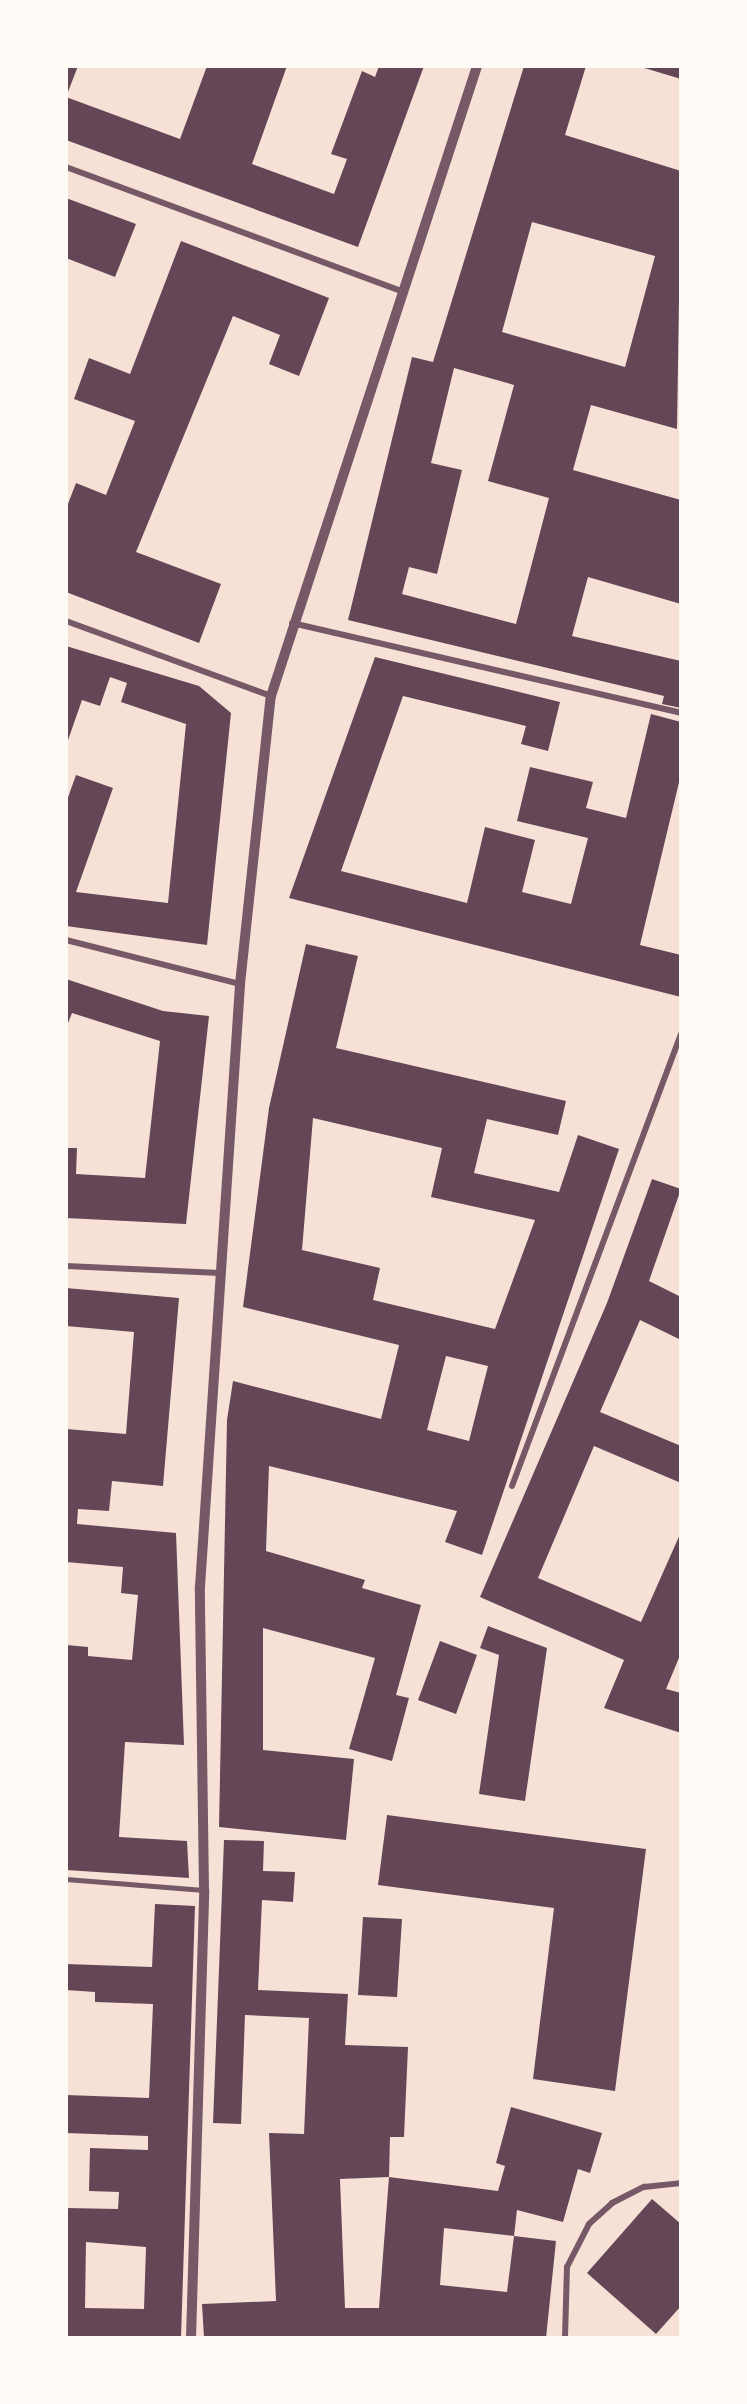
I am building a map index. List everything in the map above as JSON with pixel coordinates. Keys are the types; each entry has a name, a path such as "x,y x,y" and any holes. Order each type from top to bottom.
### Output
{"street":[{"path":"191,2338 204,1890 200,1587 240,984 271,696 292,623 477,66"},
{"path":"66,167 401,291"},
{"path":"66,621 271,696"},
{"path":"292,623 681,713"},
{"path":"66,940 240,984"},
{"path":"512,1486 681,1035"},
{"path":"66,1266 220,1273"},
{"path":"565,2338 567,2267 590,2224 612,2203 645,2187 681,2183"}],"lane":[{"path":"66,1879 204,1890"}],"building":[{"path":"66,66 78,66 66,97"},
{"path":"207,66 287,66 252,164 334,194 347,159 331,154 362,71 375,77 379,66 424,66 358,247 66,140 66,97 180,139"},
{"path":"524,66 586,66 565,135 681,171 677,429 591,405 573,470 681,500 681,604 588,577 572,636 681,661 681,708 662,704 664,696 348,620 412,357 433,362","holes":["532,222 655,256 625,367 502,332","454,368 514,385 488,481 549,498 516,624 402,594 409,567 437,574 462,470 431,463"]},
{"path":"681,66 681,79 641,67"},
{"path":"66,198 136,224 115,277 66,258"},
{"path":"181,241 329,298 299,376 269,364 280,335 233,316 136,552 221,584 199,643 66,592 66,509 76,483 106,495 135,421 74,399 89,358 130,374"},
{"path":"66,646 199,686 231,713 207,945 66,926 66,803 76,775 113,788 76,892 168,903 186,724 121,702 127,683 110,677 100,706 82,700 66,746"},
{"path":"375,657 560,702 548,751 521,744 526,726 403,696 341,871 467,903 485,827 535,840 522,892 571,904 588,838 517,821 530,767 593,782 586,808 626,818 651,714 681,722 681,774 640,945 681,955 681,997 289,898"},
{"path":"306,944 358,956 336,1048 566,1101 558,1135 487,1119 474,1173 559,1192 578,1135 619,1149 482,1555 445,1542 457,1511 269,1466 266,1551 365,1580 362,1588 421,1605 396,1695 409,1698 392,1761 349,1749 375,1658 263,1628 263,1750 354,1759 346,1840 219,1827 227,1420 233,1381 381,1419 399,1345 243,1307 269,1108","holes":["313,1118 442,1148 431,1197 535,1220 495,1329 373,1300 380,1268 302,1250","446,1356 488,1366 469,1441 427,1430"]},
{"path":"66,979 163,1011 209,1016 186,1224 66,1218 66,1148 77,1148 76,1174 145,1178 160,1041 72,1013 66,1028"},
{"path":"652,1179 681,1189 649,1281 681,1297 681,1340 640,1320 600,1412 681,1446 681,1483 594,1446 538,1578 641,1622 681,1532 681,1653 666,1689 681,1693 681,1733 604,1708 624,1660 480,1597 607,1303"},
{"path":"66,1288 179,1298 163,1486 112,1481 109,1511 78,1509 77,1524 176,1533 184,1745 125,1742 119,1837 187,1841 189,1878 66,1870 66,1645 88,1647 88,1656 132,1660 138,1595 121,1593 123,1567 66,1562 66,1429 126,1434 134,1332 66,1326"},
{"path":"488,1626 547,1648 525,1801 479,1794 499,1655 480,1648"},
{"path":"440,1641 477,1655 456,1714 418,1700"},
{"path":"387,1815 646,1849 615,2091 533,2079 554,1908 378,1885"},
{"path":"224,1840 264,1841 263,1871 295,1872 293,1902 262,1900 258,1990 348,1994 345,2045 408,2047 404,2137 390,2137 389,2177 498,2191 505,2166 496,2163 511,2107 602,2133 590,2173 578,2169 563,2222 517,2210 514,2236 556,2241 546,2338 204,2338 202,2304 276,2301 269,2133 304,2134 309,2018 245,2015 241,2124 213,2123","holes":["389,2177 379,2308 345,2308 340,2179","444,2228 514,2236 507,2292 440,2285"]},
{"path":"155,1904 195,1906 181,2338 66,2338 66,2208 118,2209 119,2192 89,2191 90,2148 148,2150 148,2136 66,2133 66,2095 149,2098 153,2004 95,2002 95,1992 66,1990 66,1964 152,1967","holes":["86,2242 146,2247 144,2309 85,2308"]},
{"path":"363,1917 402,1919 397,1997 358,1995"},
{"path":"652,2199 681,2224 681,2306 656,2334 587,2273"}]}
